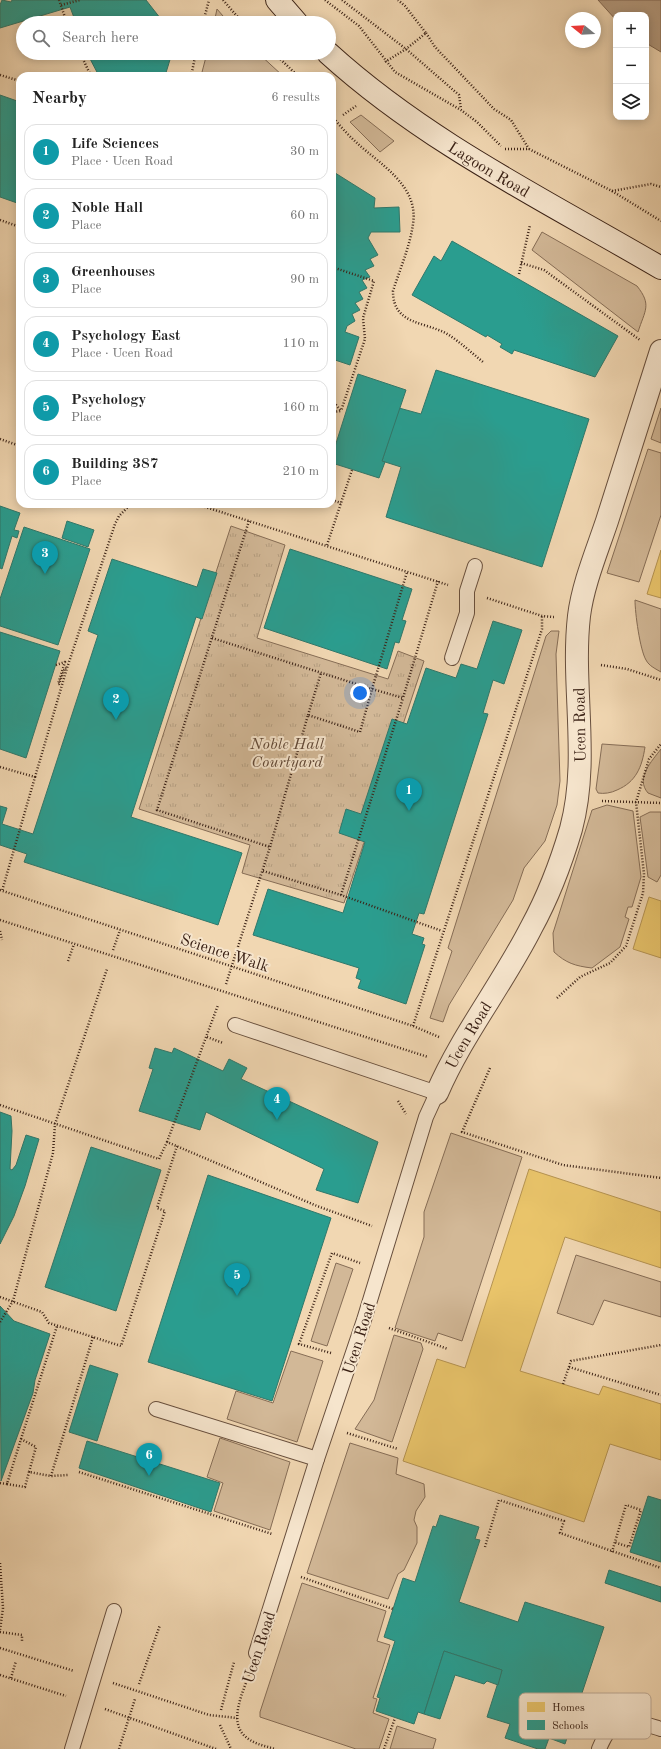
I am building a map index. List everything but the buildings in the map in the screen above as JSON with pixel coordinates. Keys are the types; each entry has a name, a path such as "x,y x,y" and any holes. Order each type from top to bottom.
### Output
{"street":[{"path":"276,0 291,16"},
{"name":"Lagoon Road","path":"336,60 373,92 433,136 506,180 661,268"},
{"name":"Ucen Road","path":"437,1093 449,1065 532,928 554,879 571,830 578,800 580,778 577,634 582,599 652,346"}],"lane":[{"path":"452,658 467,614 467,591 475,566"},
{"path":"235,1025 437,1093"},
{"name":"Ucen Road","path":"256,1653 317,1459 364,1320 426,1118 437,1093"},
{"path":"156,1409 317,1459"},
{"path":"72,1749 114,1611"},
{"path":"651,1726 661,1729"},
{"path":"599,1749 603,1739"}],"path":[{"path":"59,0 65,16"},
{"path":"61,5 80,0"},
{"path":"205,16 208,0"},
{"path":"223,0 237,16"},
{"path":"325,0 359,26 385,62 395,72 461,110 477,122 502,148 529,149 612,191 661,221"},
{"path":"342,0 406,49 459,95 461,110"},
{"path":"398,0 405,6 435,47 494,109 511,120 529,149"},
{"path":"385,62 406,49 426,33"},
{"path":"84,60 90,72"},
{"path":"192,72 194,60"},
{"path":"281,60 294,72"},
{"path":"0,75 16,80"},
{"path":"343,115 358,105"},
{"path":"336,121 355,142 399,179 408,191 412,202 414,223 393,291 393,302 397,310 404,318 449,336 483,362"},
{"path":"612,191 650,184 661,187"},
{"path":"0,220 16,226"},
{"path":"519,274 530,225"},
{"path":"521,264 544,270 652,346"},
{"path":"336,268 374,282 363,318 365,339 341,411"},
{"path":"336,405 341,411"},
{"path":"336,412 341,411"},
{"path":"0,439 16,445"},
{"path":"327,545 352,470"},
{"path":"336,501 341,503"},
{"path":"1,891 67,668 115,524 119,516 127,508"},
{"path":"208,508 448,585"},
{"path":"249,521 157,810 270,847"},
{"path":"308,715 360,732 407,572"},
{"path":"341,895 438,581"},
{"path":"486,598 542,616 554,617"},
{"path":"413,1026 442,931 542,629 542,616"},
{"path":"212,638 403,698"},
{"path":"577,661 627,669 661,680"},
{"path":"56,665 65,662 69,663"},
{"path":"65,662 58,684 65,668 67,668"},
{"path":"226,984 263,871 321,673"},
{"path":"557,998 580,977 610,963 626,946 643,894 644,881 636,802 649,759 661,744"},
{"path":"0,767 35,777"},
{"path":"578,800 661,803"},
{"path":"263,871 341,895 442,931"},
{"name":"Science Walk","path":"1,891 413,1026 441,1038"},
{"path":"0,920 413,1052 449,1065"},
{"path":"113,950 120,930"},
{"path":"0,931 2,940"},
{"path":"68,961 74,944"},
{"path":"0,1322 13,1301 53,1153 55,1124 107,969"},
{"path":"0,1105 159,1159 167,1142 218,1005"},
{"path":"490,1068 462,1132 563,1165 661,1178"},
{"path":"167,1142 317,1206 372,1226"},
{"path":"0,1297 42,1312 49,1323 121,1346 166,1211 156,1208 177,1146"},
{"path":"331,1353 299,1344 332,1253 360,1263"},
{"path":"7,1484 58,1326"},
{"path":"390,1328 448,1349"},
{"path":"51,1476 93,1337"},
{"path":"564,1384 571,1361 661,1345"},
{"path":"569,1367 661,1395"},
{"path":"346,1433 398,1449"},
{"path":"0,1483 25,1487 36,1446 21,1439"},
{"path":"29,1472 51,1476 68,1475"},
{"path":"79,1472 272,1534"},
{"path":"485,1546 499,1500 564,1521 560,1533 661,1568"},
{"path":"612,1552 614,1542 626,1506 641,1510 629,1546 614,1542"},
{"path":"0,1563 3,1608 0,1631 22,1635 22,1641"},
{"path":"299,1576 393,1609"},
{"path":"139,1684 160,1625"},
{"path":"0,1648 94,1676 209,1715 237,1718 239,1728 244,1736 252,1741 275,1749"},
{"name":"Ucen Road","path":"237,1718 238,1708 256,1653"},
{"path":"11,1678 16,1661"},
{"path":"221,1710 234,1662"},
{"path":"0,1674 86,1702 216,1749"},
{"path":"119,1749 135,1699"},
{"path":"384,1749 395,1718"},
{"path":"220,1725 231,1749"}],"green space":[{"path":"217,9 223,16 216,16"},
{"path":"205,60 266,60 279,72 202,72"},
{"path":"361,115 394,141 380,152 350,122"},
{"path":"542,232 637,286 646,303 645,313 638,332 532,250"},
{"path":"661,408 661,443 651,439"},
{"path":"648,449 661,453 661,515 639,582 607,573"},
{"name":"Noble Hall Courtyard","path":"231,526 285,545 257,638 388,679 398,651 424,661 344,903 242,873 250,845 139,809"},
{"path":"635,600 661,609 661,672 649,664 644,655 638,631"},
{"path":"551,631 559,631 556,654 560,781 557,805 545,841 524,868 513,900 449,1005 443,1022 430,1018 452,951 448,948 546,636"},
{"path":"602,744 645,747 642,761 637,773 624,787 610,793 598,793 596,789"},
{"path":"661,749 661,798 648,793 644,787 643,781 646,770"},
{"path":"607,805 633,811 641,877 632,907 628,907 625,917 629,919 620,947 592,968 571,963 554,952 553,933 592,810"},
{"path":"650,812 661,812 661,875 657,882 648,877 640,817"},
{"path":"451,1133 522,1157 462,1341 438,1333 435,1341 395,1328 424,1237 424,1212"},
{"path":"576,1255 661,1282 661,1317 604,1300 593,1325 557,1313"},
{"path":"336,1263 353,1269 327,1346 311,1341"},
{"path":"394,1335 421,1343 423,1349 392,1442 355,1429 374,1400"},
{"path":"291,1351 323,1361 297,1442 227,1419 236,1391 273,1403"},
{"path":"220,1438 290,1462 270,1530 214,1511 223,1483 207,1477"},
{"path":"350,1443 398,1458 396,1474 424,1484 425,1497 416,1511 414,1520 417,1527 417,1543 404,1570 398,1574 388,1599 307,1573"},
{"path":"302,1583 386,1611 377,1641 390,1645 373,1698 377,1699 373,1713 389,1719 379,1749 356,1749 260,1717 260,1712"},
{"path":"397,1726 436,1739 433,1749 390,1749"}],"shaded area":[{"path":"598,0 661,0 661,52 649,45 649,12 613,12 613,17"}],"place":[{"name":"Greenhouses","path":"45,574"},
{"name":"Noble Hall","path":"116,720"},
{"name":"Life Sciences","path":"409,811"},
{"name":"Psychology East","path":"277,1120"},
{"name":"Psychology","path":"237,1296"},
{"name":"Building 387","path":"149,1476"}]}
